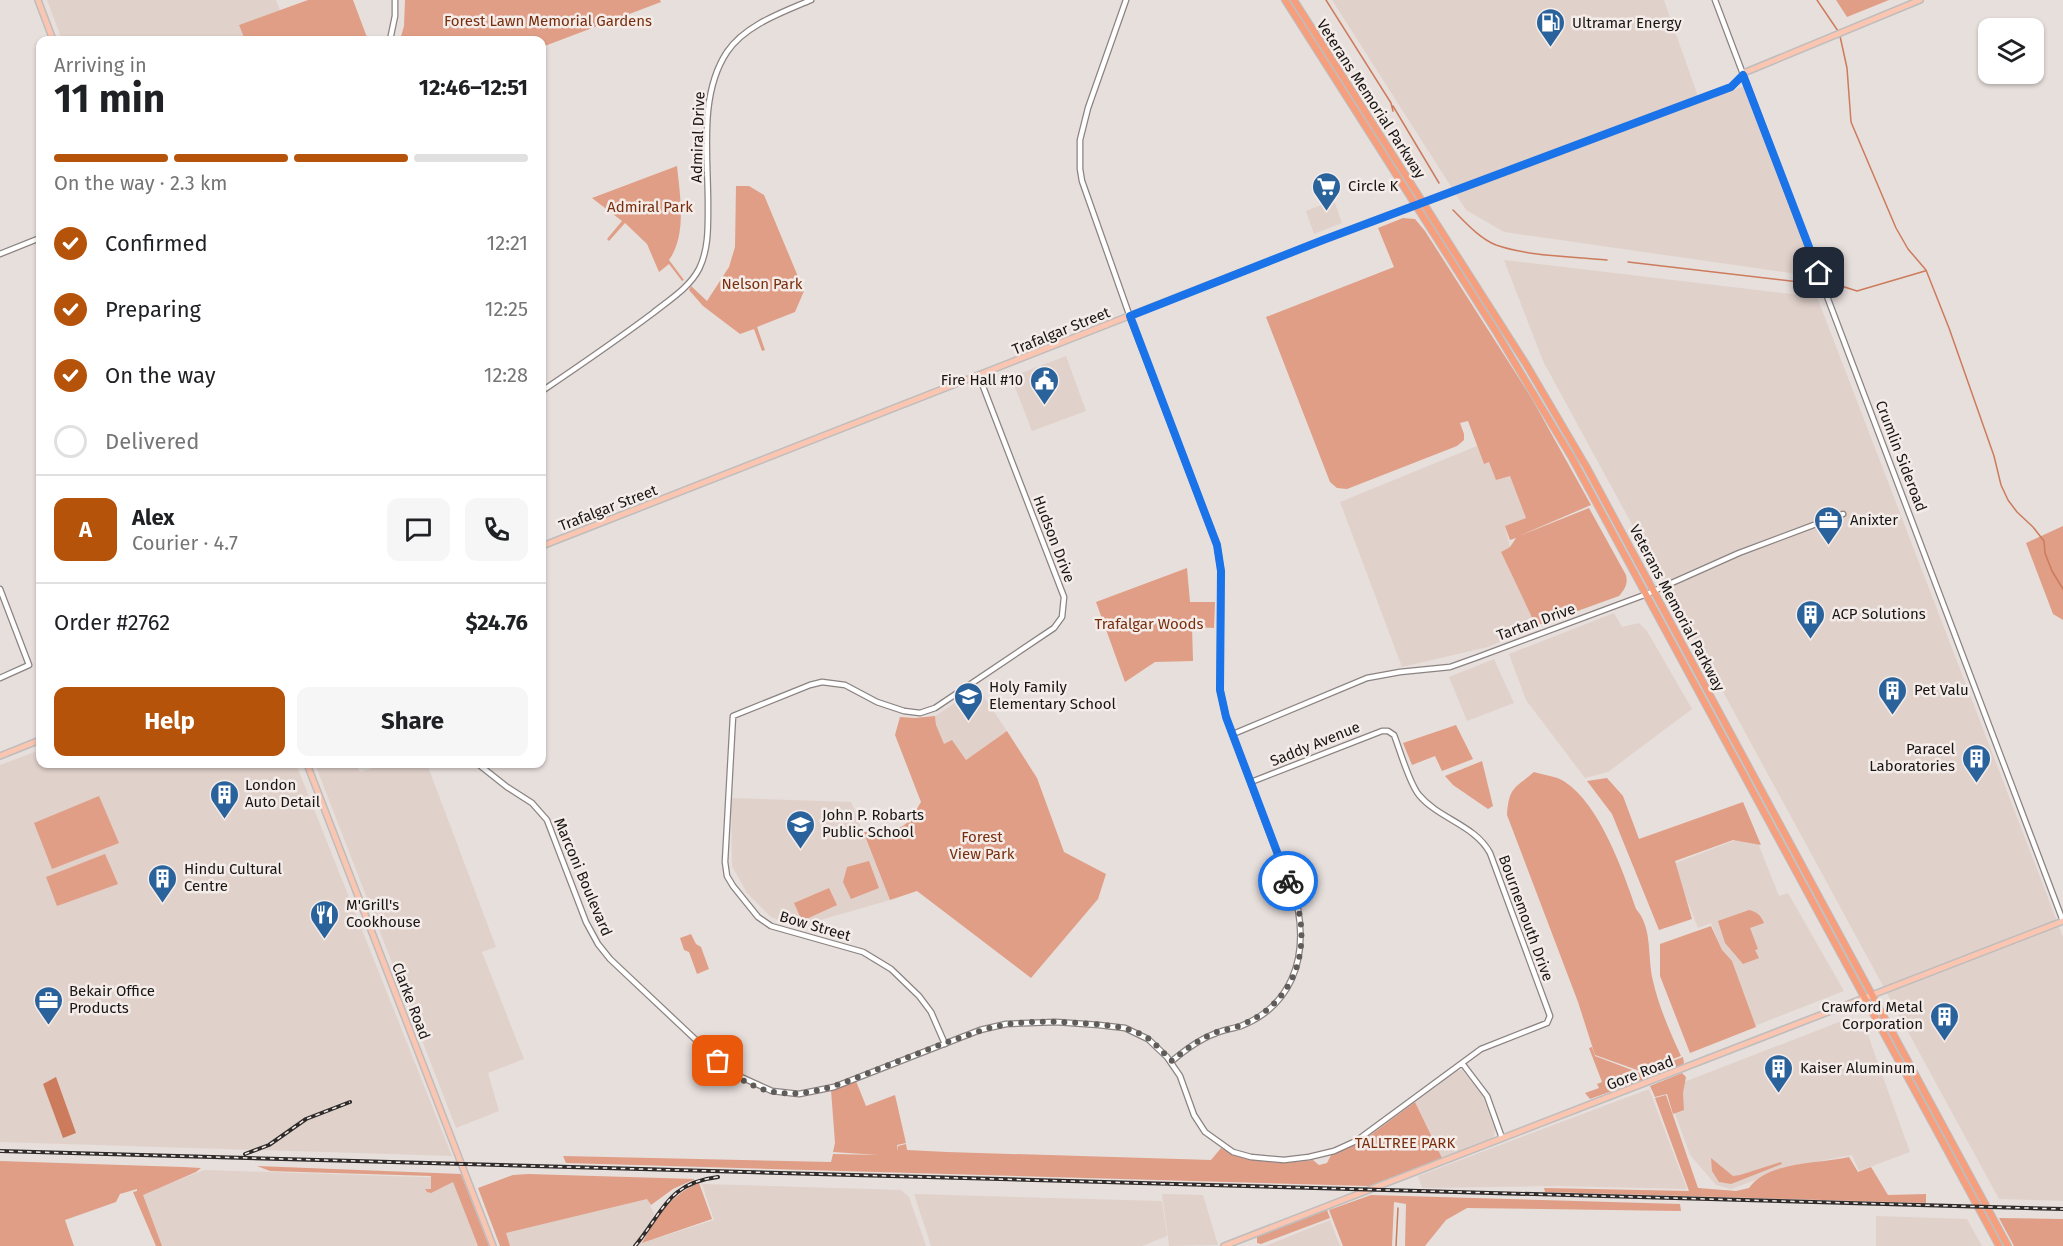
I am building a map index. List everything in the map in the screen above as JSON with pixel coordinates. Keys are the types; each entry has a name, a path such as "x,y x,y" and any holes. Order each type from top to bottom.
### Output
{"highway":[{"name":"Veterans Memorial Parkway","path":"1285,0 1495,330 1572,458 1999,1246"},
{"name":"Veterans Memorial Parkway","path":"1294,0 1526,364 1586,466 2008,1246"}],"main road":[{"path":"38,0 52,36"},
{"name":"Trafalgar Street","path":"546,544 1323,240 1731,87 1743,75 1920,0"},
{"path":"0,756 36,742"},
{"name":"Clarke Road","path":"309,768 493,1246"},
{"name":"Gore Road","path":"1224,1246 2063,921"}],"street":[{"path":"391,36 395,16 395,0"},
{"name":"Admiral Drive","path":"546,388 621,337 681,291 698,271 706,249 708,111 712,85 728,51 745,34 767,20 811,0"},
{"path":"1126,0 1088,108 1079,154 1082,182 1217,545 1221,571 1220,690 1226,717 1298,909 1302,936 1292,979 1280,999 1269,1010 1240,1026 1216,1032 1195,1043 1172,1061"},
{"name":"Crumlin Sideroad","path":"1715,0 2063,921"},
{"path":"0,254 36,240"},
{"name":"Hudson Drive","path":"783,696 810,685 833,682 845,685 893,708 920,713 935,708 999,666 1054,628 1062,617 1064,597 979,376"},
{"name":"Tartan Drive","path":"1233,734 1367,678 1450,667 1647,594 1739,553 1843,514"},
{"path":"0,589 29,665 0,678"},
{"name":"Bow Street","path":"783,696 733,716 726,825 725,862 728,876 733,886 759,917 771,926 782,931 836,943 863,952 891,969 919,996 931,1012 945,1044"},
{"name":"Saddy Avenue","path":"1251,782 1382,730 1388,730"},
{"name":"Bournemouth Drive","path":"1388,730 1394,735 1419,795 1485,844 1550,1016 1547,1023 1481,1049 1462,1063"},
{"name":"Marconi Boulevard","path":"483,768 532,803 547,819 586,922 598,944 610,959 730,1072 772,1092 789,1094 819,1092 980,1030 1006,1024 1045,1022 1125,1028 1148,1039 1172,1061 1194,1115 1204,1132 1233,1152 1284,1160 1334,1151 1356,1141 1462,1063"},
{"path":"1462,1063 1488,1096 1502,1138"}],"shaded area":[{"path":"47,0 276,0 280,10 239,25 243,36 60,36"},
{"path":"1332,0 1664,0 1700,102 1745,86 1818,277 1504,232 1466,210"},
{"path":"1334,200 1342,223 1314,234 1306,211"},
{"path":"1504,260 1817,297 2063,937 2063,1201 1999,1199 1543,361"},
{"path":"1066,356 1086,411 1032,431 1011,377"},
{"path":"1477,446 1484,463 1489,462 1510,475 1526,518 1505,526 1510,547 1501,552 1536,626 1488,647 1402,667 1340,502"},
{"path":"1614,613 1622,627 1639,623 1647,631 1692,709 1608,772 1585,778 1526,700 1509,654"},
{"path":"1494,659 1514,703 1467,721 1449,677"},
{"name":"Holy Family Elementary School","path":"978,688 1007,731 966,760 944,745 935,716"},
{"path":"36,752 36,768 298,768 452,1156 0,1142 0,765"},
{"path":"317,768 358,768 360,772 373,768 429,768 496,947 482,952 524,1059 488,1073 499,1111 456,1128"},
{"name":"John P. Robarts Public School","path":"731,798 851,802 890,900 796,927 771,917 747,893 732,866"},
{"path":"1754,833 1779,896 1788,893 1844,991 1752,1027 1711,923 1698,928 1673,864"},
{"path":"1852,1017 1868,1035 1910,1152 1859,1171 1852,1155 1794,1166 1731,1189 1716,1185 1690,1155 1666,1089"},
{"path":"1462,1070 1482,1095 1495,1130 1494,1135 1493,1138 1442,1158 1415,1102 1456,1071"},
{"path":"56,1077 76,1133 63,1138 43,1084"},
{"path":"1649,1089 1687,1189 1557,1186 1422,1188 1418,1176"},
{"path":"204,1170 452,1178 478,1246 159,1246 140,1195"},
{"path":"702,1184 901,1190 909,1197 926,1246 506,1246 505,1233 647,1198 654,1214 642,1243 714,1220"},
{"path":"914,1194 1162,1201 1167,1236 1142,1246 931,1246"},
{"path":"1162,1194 1203,1195 1218,1245 1169,1246"},
{"path":"1876,1216 1967,1219 1982,1246 1876,1246"},
{"path":"1330,1220 1340,1246 1265,1246"}],"green space":[{"path":"308,0 353,0 366,36 243,36 239,25"},
{"name":"Forest Lawn Memorial Gardens","path":"405,0 660,0 661,2 546,45 546,36 401,36"},
{"path":"1836,0 1889,0 1847,17"},
{"name":"Admiral Park","path":"677,166 681,202 680,227 675,250 669,260 684,280 682,281 669,264 659,272 647,244 625,223 609,241 607,239 622,221 592,198"},
{"name":"Nelson Park","path":"736,186 749,186 764,195 804,291 795,312 757,327 765,350 762,351 754,329 740,334 703,306 689,290 691,286 707,301 729,267 735,247"},
{"path":"1403,218 1415,219 1425,231 1531,397 1591,505 1519,536 1589,508 1626,575 1626,586 1619,596 1536,626 1501,552 1510,547 1516,538 1510,540 1505,526 1526,518 1510,476 1496,480 1489,462 1484,464 1468,421 1460,423 1464,440 1457,446 1347,489 1337,488 1330,482 1266,317 1394,267 1378,228"},
{"path":"2063,526 2063,620 2053,614 2026,543"},
{"name":"Trafalgar Woods","path":"1187,568 1190,602 1215,602 1214,628 1192,627 1193,661 1155,662 1125,682 1096,602"},
{"name":"Forest View Park","path":"935,716 936,725 944,744 952,740 966,760 1007,731 1037,778 1064,852 1106,874 1098,899 1031,978 917,891 890,900 863,831 888,832 905,824 913,816 921,802 895,735 900,717"},
{"path":"1456,725 1473,759 1442,771 1435,756 1412,765 1403,743"},
{"path":"1482,761 1493,806 1488,809 1453,785 1445,776"},
{"path":"1534,772 1562,780 1578,793 1589,806 1609,840 1636,909 1645,925 1655,991 1681,1056 1640,1071 1595,1055 1578,1002 1507,815 1509,799 1514,789"},
{"path":"1607,778 1623,796 1639,839 1743,802 1761,845 1733,840 1675,861 1692,919 1659,930 1612,814 1587,781"},
{"path":"99,796 119,843 52,869 34,823"},
{"path":"105,854 118,884 57,906 46,877"},
{"path":"869,861 879,888 851,899 843,882 847,867"},
{"path":"829,888 837,905 802,921 794,903"},
{"path":"1749,910 1758,914 1764,923 1750,928 1759,958 1743,964 1725,943 1718,921"},
{"path":"1711,926 1722,950 1732,961 1756,1027 1690,1053 1660,976 1660,944"},
{"path":"691,934 696,944 701,947 709,969 697,974 689,952 684,950 680,938"},
{"path":"1592,1047 1595,1056 1640,1073 1683,1057 1684,1063 1590,1099 1585,1093 1599,1088 1597,1084 1602,1082 1589,1048"},
{"path":"1682,1073 1686,1077 1683,1093 1684,1110 1673,1114 1667,1094 1655,1097 1650,1086"},
{"name":"TALLTREE PARK","path":"856,1081 866,1106 895,1095 906,1143 897,1145 898,1151 898,1146 906,1144 907,1150 1211,1160 1221,1148 1254,1160 1289,1162 1313,1160 1319,1165 1327,1163 1331,1155 1361,1142 1415,1102 1442,1158 1367,1186 566,1163 563,1156 831,1162 833,1154 879,1155 833,1152 835,1143 831,1090"},
{"path":"1666,1095 1698,1188 1736,1191 1749,1188 1758,1179 1781,1168 1849,1157 1858,1172 1871,1167 1888,1195 1926,1194 1926,1203 1545,1192 1544,1188 1689,1191 1655,1098"},
{"path":"1711,1158 1733,1176 1781,1162 1782,1164 1731,1184 1719,1182 1712,1171"},
{"path":"0,1161 201,1168 143,1195 162,1246 156,1246 133,1192 137,1189 120,1194 116,1202 65,1220 74,1246 0,1246"},
{"path":"257,1166 461,1174 489,1246 478,1246 453,1182 431,1193 425,1189 431,1189 431,1176 270,1171"},
{"path":"513,1175 695,1179 673,1189 651,1205 647,1199 506,1233 510,1246 500,1246 478,1188"},
{"path":"699,1183 712,1219 642,1243 672,1200"},
{"path":"1371,1195 1680,1204 1681,1211 1467,1208 1446,1220 1425,1246 1405,1246 1406,1204 1394,1202 1392,1246 1343,1246 1329,1210"},
{"path":"1327,1210 1330,1218 1261,1244 1257,1243 1257,1237"},
{"path":"1999,1218 2063,1219 2063,1246 2014,1246"}],"waterway":[{"path":"1326,0 1391,103 1393,111"},
{"path":"1817,0 1838,31"},
{"path":"1840,36 1847,68 1851,122 1896,228 1908,249 1926,270 1994,456 2001,485 2017,512 2044,541 2045,553 2052,571 2063,589"},
{"path":"1393,106 1439,183"},
{"path":"1453,210 1479,234 1496,245 1537,254 1607,260"},
{"path":"1628,262 1816,284 1832,283 1857,291 1925,271"},
{"path":"1396,1246 1398,1208"}],"railway":[{"path":"245,1154 269,1145 306,1119 350,1102"},
{"path":"0,1151 2063,1209"},
{"path":"635,1246 660,1211 677,1193 701,1180 718,1177"}],"way so far":[{"path":"718,1061 730,1072 772,1092 789,1094 819,1092 980,1030 1006,1024 1035,1022 1125,1028 1148,1039 1172,1061 1195,1043 1216,1032 1240,1026 1263,1014 1280,999 1296,969 1302,936 1298,909 1288,881"}],"place":[{"name":"Ultramar Energy","path":"1551,48"},
{"name":"Circle K","path":"1327,212"},
{"name":"Fire Hall #10","path":"1044,406"},
{"name":"Anixter","path":"1829,546"},
{"name":"ACP Solutions","path":"1811,640"},
{"name":"Pet Valu","path":"1893,716"},
{"name":"Holy Family Elementary School","path":"968,722"},
{"name":"Paracel Laboratories","path":"1976,784"},
{"name":"London Auto Detail","path":"224,820"},
{"name":"John P. Robarts Public School","path":"801,850"},
{"name":"Hindu Cultural Centre","path":"163,904"},
{"name":"M'Grill's Cookhouse","path":"325,940"},
{"name":"Bekair Office Products","path":"48,1026"},
{"name":"Crawford Metal Corporation","path":"1944,1042"},
{"name":"Kaiser Aluminum","path":"1779,1094"}],"route":[{"path":"1288,881 1226,717 1220,690 1221,571 1217,545 1130,316 1323,240 1731,87 1743,75 1819,273"}]}
